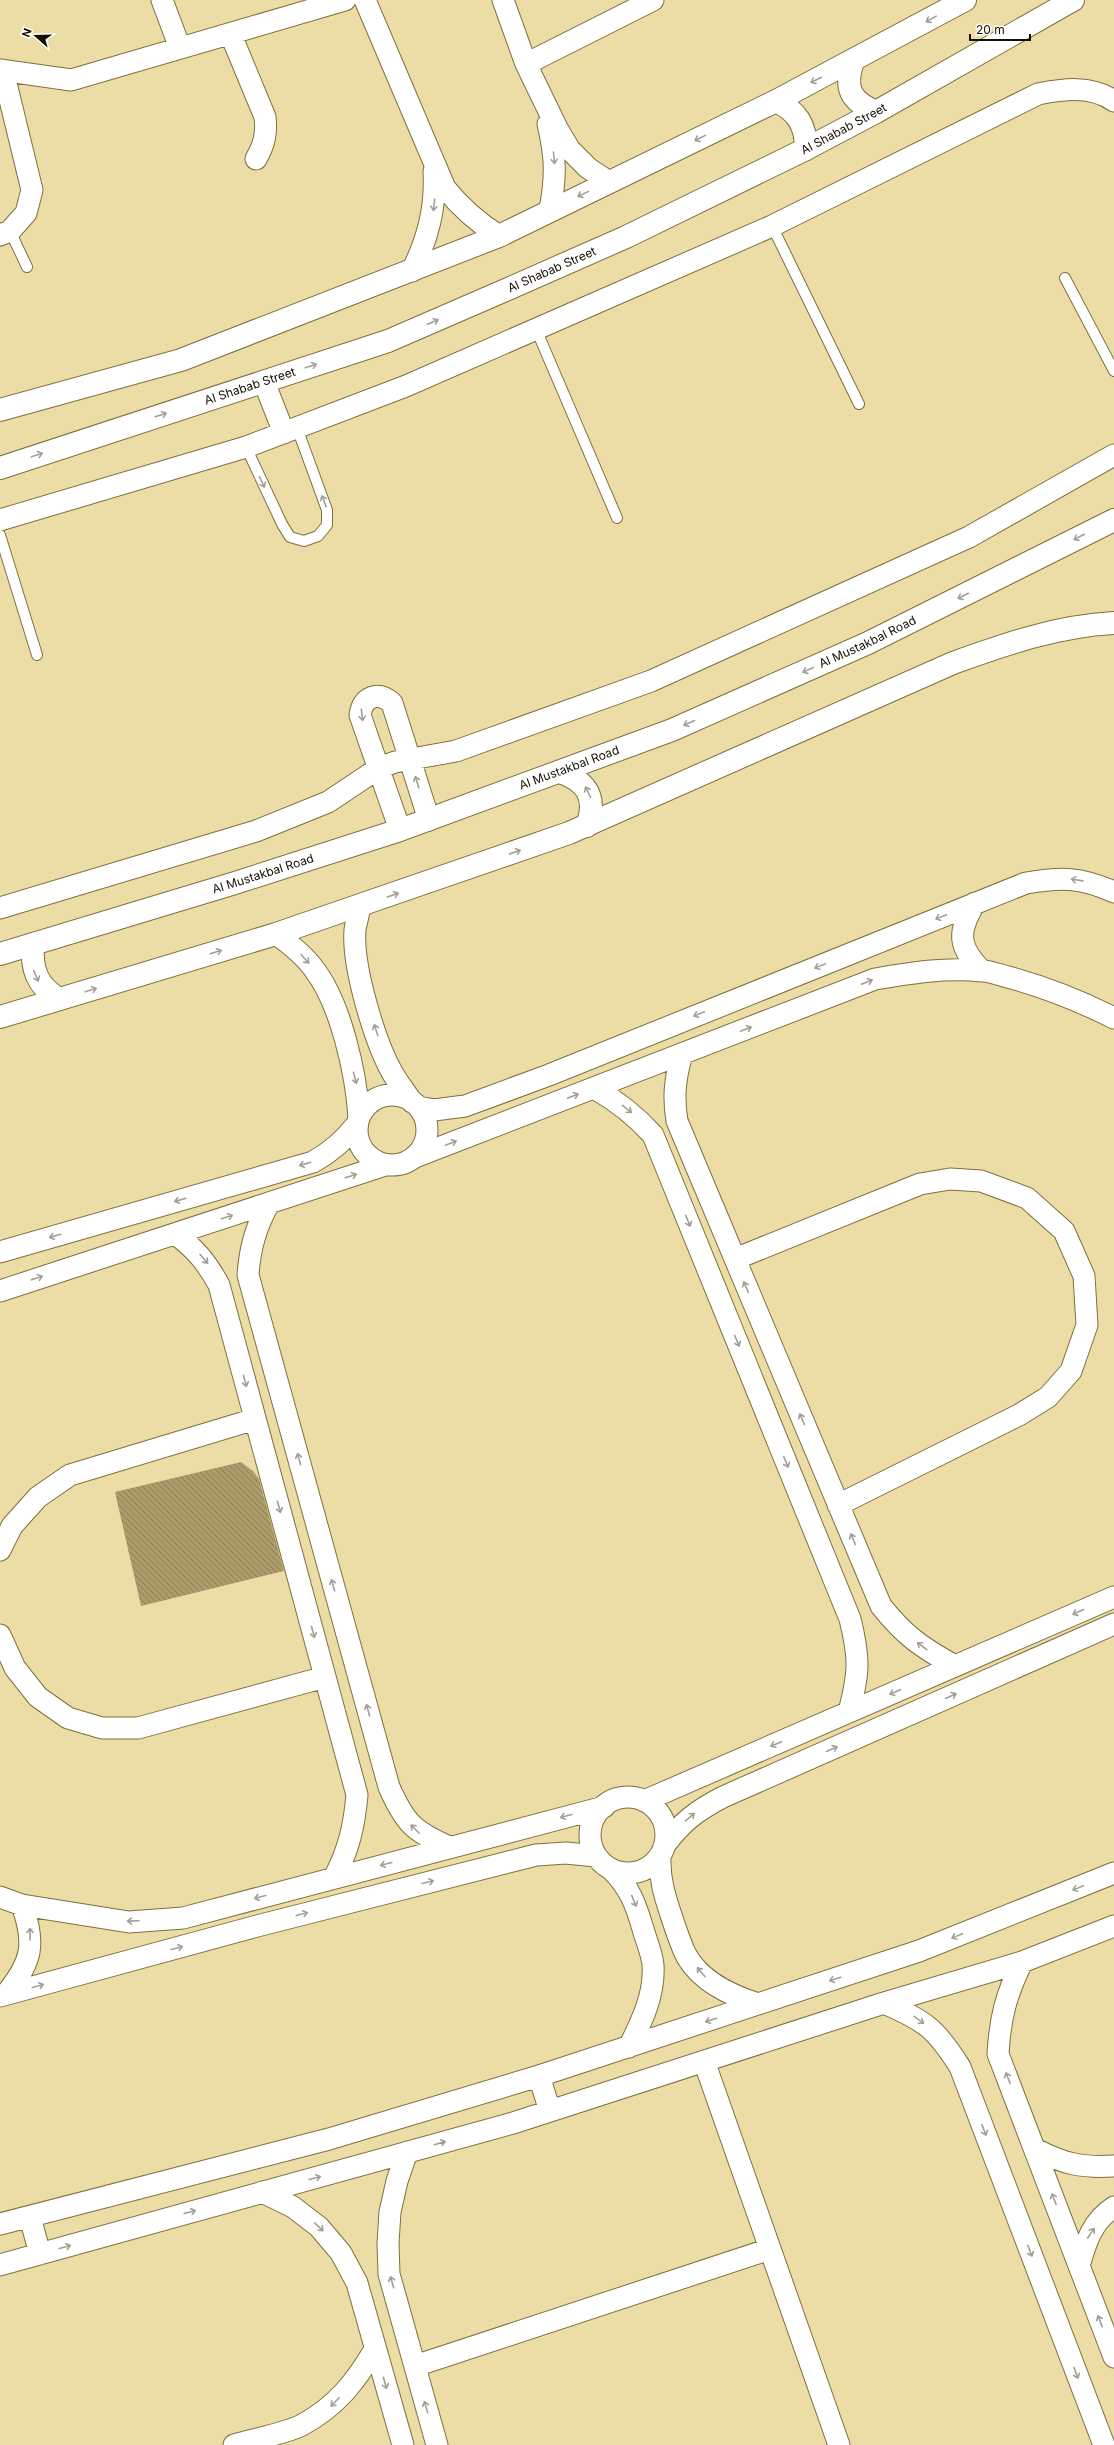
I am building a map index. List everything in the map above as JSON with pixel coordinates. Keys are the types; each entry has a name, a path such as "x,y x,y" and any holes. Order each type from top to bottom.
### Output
{"main road":[{"path":"0,410 181,360 499,236 776,101 965,0"},
{"name":"Al Shabab Street","path":"0,468 388,340 508,290 626,237 806,149 876,112 1073,0"},
{"path":"853,61 848,76 851,93 861,106 876,112"},
{"path":"776,101 796,114 803,125 806,137 806,149"},
{"name":"Al Mustakbal Road","path":"0,954 235,884 400,830 672,730 868,643 1114,520"},
{"path":"0,1016 276,934 587,826 953,663 1051,630 1114,623"},
{"path":"560,772 575,777 585,786 591,799 592,813 587,826"},
{"path":"33,944 32,959 34,972 44,988 59,999"}],"street":[{"path":"162,0 180,48"},
{"path":"5,233 26,213 32,190 2,70 71,80 346,0"},
{"path":"365,0 434,166 445,188 460,207 478,223 499,236"},
{"path":"503,0 526,64 544,106 570,150 588,168 609,182"},
{"path":"526,64 653,0"},
{"path":"231,34 266,117 267,132 264,146 256,159"},
{"path":"0,520 246,447 406,386 772,226 1038,94 1064,89 1091,90 1114,101"},
{"path":"544,106 555,158 554,184 550,210"},
{"path":"412,271 424,246 432,220 435,193 434,166"},
{"path":"264,382 290,431"},
{"path":"0,908 256,831 328,802 379,768 456,750 651,681 969,537 1114,455"},
{"path":"400,830 360,715 361,706 367,699 376,696 385,697 392,703 429,820"},
{"path":"0,1252 313,1162 330,1152 345,1140 368,1104 382,1097 398,1096 415,1105 434,1110 465,1106 549,1075 1026,883 1059,878 1092,882 1114,892"},
{"path":"975,903 965,919 962,939 969,957 982,970"},
{"path":"360,906 355,930 356,956 360,982 380,1042 393,1073 425,1119 427,1133 423,1146 415,1157"},
{"path":"276,934 296,949 310,964 329,992 357,1084 358,1138 363,1151 373,1160 386,1165"},
{"path":"0,1291 386,1165 401,1164 415,1157 875,979 932,971 982,970 1031,983 1083,1002 1114,1018"},
{"path":"682,1054 675,1076 673,1099 676,1121 881,1606 901,1630 926,1650 955,1666"},
{"path":"594,1088 617,1100 636,1116 653,1136 850,1619 858,1650 857,1681 849,1712"},
{"path":"735,1259 920,1184 950,1179 981,1182 1027,1198 1064,1231 1084,1276 1087,1325 1071,1371 1048,1397 1019,1415 838,1505"},
{"path":"269,1203 257,1225 250,1250 248,1275 389,1787 401,1814 411,1825 422,1835 449,1847"},
{"path":"175,1234 193,1248 208,1265 219,1285 357,1795 355,1824 347,1852 334,1878"},
{"path":"760,1399 789,1387"},
{"path":"0,1550 12,1526 38,1497 70,1475 255,1419"},
{"path":"296,1570 327,1561"},
{"path":"836,1586 867,1573"},
{"path":"644,1801 1114,1597"},
{"path":"612,1870 625,1873 638,1872 650,1866 680,1826 700,1809 723,1797 1114,1624"},
{"path":"0,1635 15,1668 38,1697 68,1718 102,1728 138,1728 325,1677"},
{"path":"0,1897 22,1905 129,1922 175,1918 604,1807 623,1798 644,1801 655,1809 663,1820 666,1833 659,1875 663,1893 685,1954 705,1978 729,1995 758,2004"},
{"path":"604,1807 595,1817 590,1830 591,1843 596,1856 626,1884 635,1901 653,1964 651,1992 643,2019 629,2046"},
{"path":"3,1995 257,1926 536,1854 566,1852 596,1856"},
{"path":"0,2224 329,2139 539,2076 919,1952 1114,1873"},
{"path":"3,1995 21,1975 30,1952 30,1928 22,1905"},
{"path":"0,2265 550,2111 884,2003 1022,1962 1114,1926"},
{"path":"1022,1962 1008,1991 1000,2022 998,2054 1114,2358"},
{"path":"884,2003 917,2018 942,2039 960,2067 1105,2432"},
{"path":"704,2061 770,2249 835,2444"},
{"path":"539,2076 550,2111"},
{"path":"1035,2149 1066,2163 1086,2168 1114,2166"},
{"path":"407,2152 397,2181 390,2212 388,2243 389,2274 437,2445"},
{"path":"262,2192 293,2207 319,2227 341,2253 357,2283 403,2445"},
{"path":"1079,2266 1087,2238 1104,2214 1114,2207"},
{"path":"30,2217 40,2254"},
{"path":"415,2366 770,2249"},
{"path":"234,2445 301,2425 331,2406 357,2380 376,2349"}],"lane":[{"path":"772,226 859,404"},
{"path":"5,233 27,267"},
{"path":"1065,278 1114,371"},
{"path":"536,329 617,518"},
{"path":"246,447 282,524 290,537 304,541 318,536 327,525 327,510 290,431"},
{"path":"0,535 37,655"}],"building":[{"path":"241,1462 253,1471 259,1479 284,1571 141,1606 115,1492"}]}
